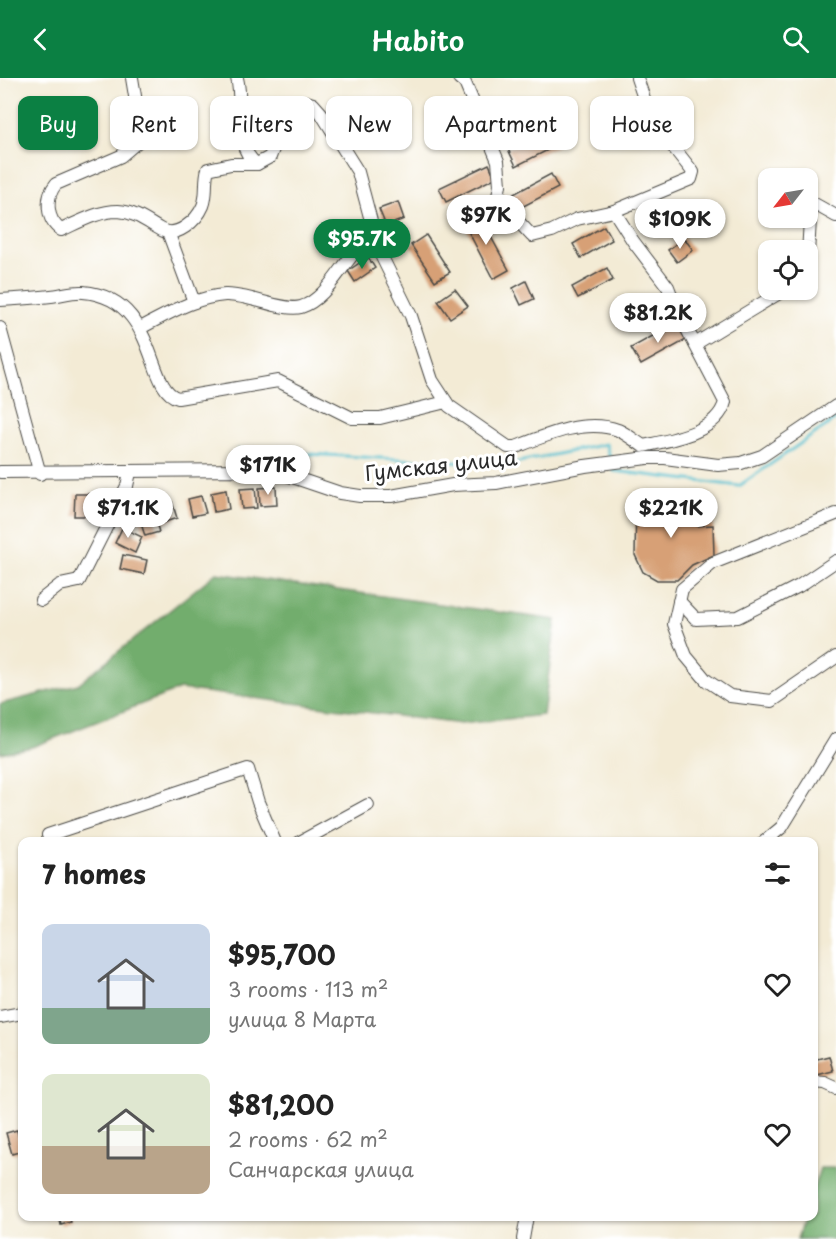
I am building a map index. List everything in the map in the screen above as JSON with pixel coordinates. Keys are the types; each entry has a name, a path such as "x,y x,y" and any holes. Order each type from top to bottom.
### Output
{"street":[{"path":"132,78 142,138 121,156 56,184 50,190 48,206 56,226 61,230 92,216 118,211 143,218 160,230 177,231 196,219 204,205 208,170 231,164 257,164 270,157 290,110 296,104 306,102 313,104 333,129 358,172 386,269 411,316 426,367 446,402 499,444 508,447 516,447 563,431 586,427 618,430 643,446 694,431 713,422 722,412 725,402 668,287 633,241 614,211"},
{"path":"237,78 242,108 243,147 250,159 257,164"},
{"path":"459,78 465,83 498,161 500,185 496,208 516,219 532,236 552,231 577,219 614,211 691,179 693,172 651,119 637,78"},
{"path":"809,240 811,202 836,216"},
{"path":"168,232 194,302"},
{"path":"140,328 194,302 225,295 265,301 293,309 302,307 316,299 359,244 375,234"},
{"path":"0,300 83,292 114,301 127,309 140,328 167,392 178,398 278,381 352,418 380,418 446,402"},
{"path":"695,344 767,300"},
{"path":"0,328 40,474"},
{"name":"Гумская улица","path":"0,472 40,474 246,470 281,473 340,493 360,496 391,496 453,485 496,483 568,469 647,458 718,465 741,463 762,456 836,406"},
{"path":"41,600 60,585 79,581 127,486 130,472"},
{"path":"836,514 713,563 682,589 674,624 686,656 706,680 730,696 772,701 836,657"},
{"path":"679,601 696,619 738,617 799,586 836,561"},
{"path":"770,837 782,827 836,739"},
{"path":"48,834 248,769 258,802 273,837"},
{"path":"309,837 368,805"},
{"path":"0,1017 18,1014"},
{"path":"818,1082 836,1088"},
{"path":"523,1239 526,1221"}],"green space":[{"path":"216,573 556,620 543,715 461,724 180,689 32,747 0,753 0,704 78,684"},
{"path":"820,1168 836,1168 836,1239 797,1239 803,1221 818,1221"}],"building":[{"path":"508,150 548,150 516,166"},
{"path":"489,164 495,178 446,202 439,188"},
{"path":"551,174 558,188 516,210 508,197"},
{"path":"398,202 404,219 386,226 379,209"},
{"path":"478,213 509,270 493,279 463,221"},
{"path":"604,226 612,240 581,258 573,244"},
{"path":"426,235 450,272 435,281 411,245"},
{"path":"684,238 693,250 677,262 668,250"},
{"path":"368,257 375,268 355,282 348,271"},
{"path":"607,268 613,280 578,298 572,287"},
{"path":"526,281 534,299 521,305 513,288"},
{"path":"455,289 468,306 450,318 438,301"},
{"path":"676,323 686,340 641,365 631,348"},
{"path":"276,487 277,505 260,506 259,488"},
{"path":"255,488 257,508 242,509 240,489"},
{"path":"226,490 229,509 214,512 211,493"},
{"path":"75,494 94,494 94,516 74,516"},
{"path":"201,496 206,513 192,516 188,499"},
{"path":"694,500 697,526 713,525 714,555 692,565 677,580 657,580 643,572 635,555 636,505"},
{"path":"172,502 177,518 162,523 157,507"},
{"path":"153,513 159,532 145,536 139,517"},
{"path":"125,522 132,525 129,531 142,537 135,553 115,543"},
{"path":"123,555 147,560 144,574 120,569"},
{"path":"829,1056 833,1071 818,1075 818,1059"},
{"path":"17,1130 18,1152 12,1154 6,1133"},
{"path":"60,1221 71,1221 71,1222 61,1225"}],"waterway":[{"path":"613,467 614,471 739,486 836,419"},
{"path":"238,450 504,465 606,444 610,458"}]}
